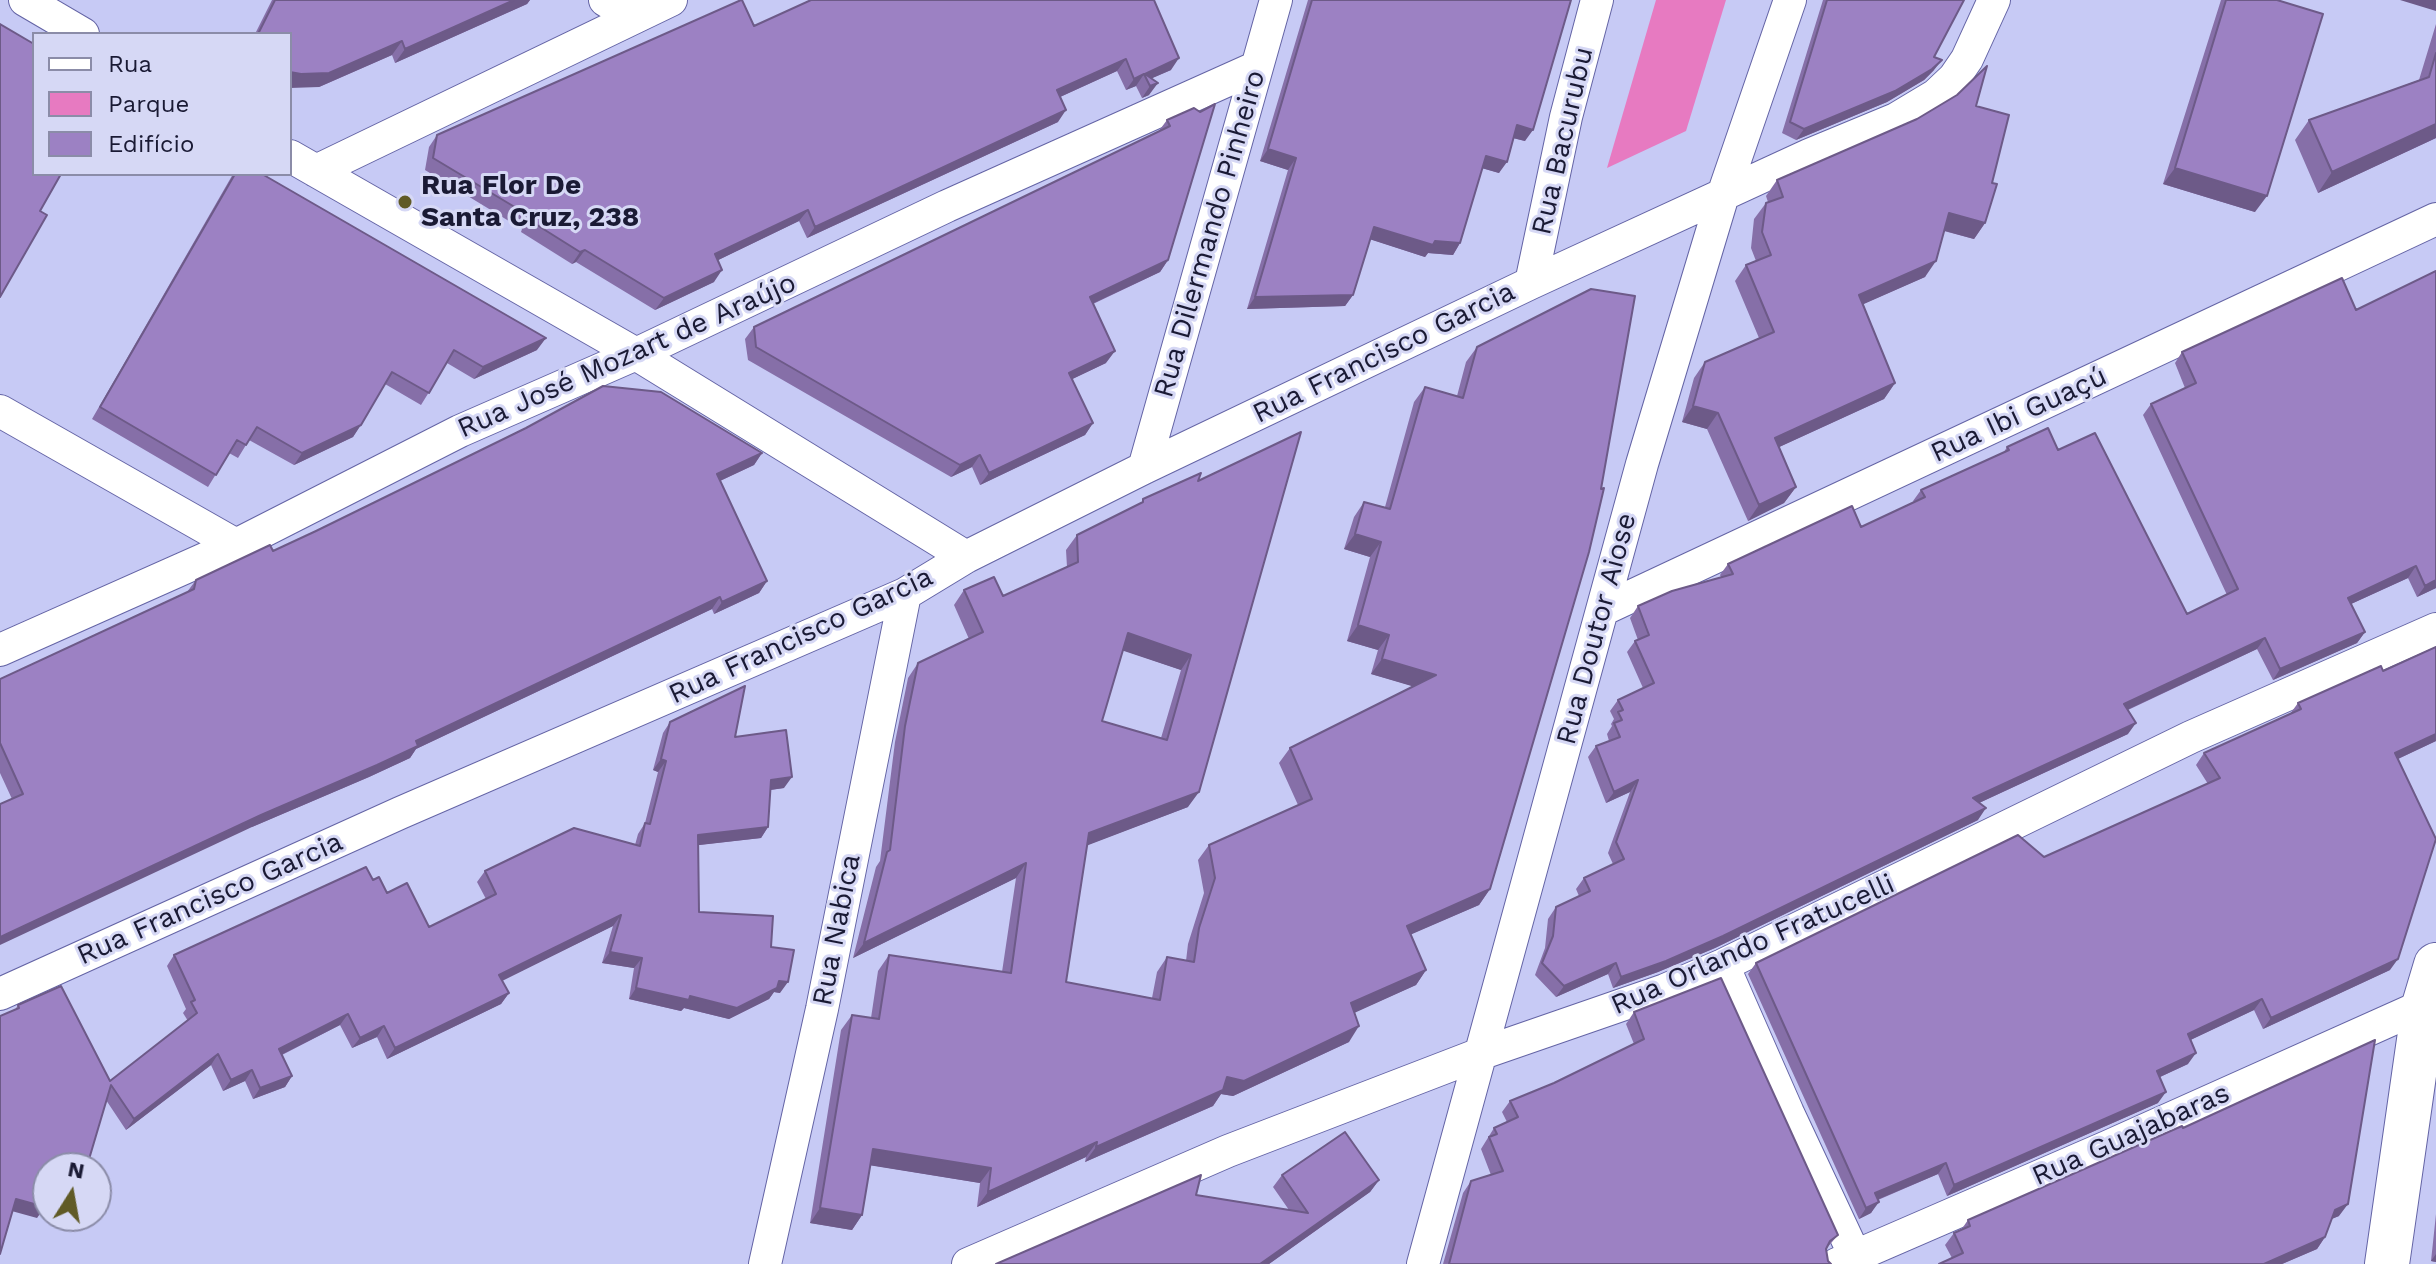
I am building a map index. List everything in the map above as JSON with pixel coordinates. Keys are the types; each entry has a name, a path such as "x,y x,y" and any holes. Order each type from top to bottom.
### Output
{"main road":[{"path":"2387,1264 2430,985"}],"street":[{"path":"25,0 80,32"},
{"path":"605,0 632,17"},
{"path":"303,164 671,0"},
{"name":"Rua Dilermando Pinheiro","path":"1144,468 1276,0"},
{"name":"Rua Bacurubu","path":"1531,283 1566,117 1597,0"},
{"name":"Rua Doutor Aiose","path":"1423,1264 1646,450 1723,195 1790,0"},
{"name":"Rua Francisco Garcia","path":"0,994 414,807 905,594 966,557 1144,468 1531,283 1809,155 1896,119 1936,95 1954,78 1967,59 1994,0"},
{"name":"Rua José Mozart de Araújo","path":"0,650 236,545 460,431 636,354 947,206 1257,67"},
{"path":"303,164 636,354 966,557"},
{"name":"Rua Ibi Guaçú","path":"1602,610 2436,219"},
{"path":"0,411 236,545"},
{"name":"Rua Nabica","path":"765,1264 822,1009 905,594"},
{"name":"Rua Orlando Fratucelli","path":"968,1264 1228,1151 1480,1054 1652,995 1723,965 2191,737 2436,629"},
{"path":"1723,965 1788,1113 1846,1260"},
{"name":"Rua Guajabaras","path":"1846,1260 2430,985"}],"green space":[{"path":"1656,0 1726,0 1686,131 1607,168"}],"building":[{"path":"275,0 514,0 405,49 402,41 329,73 292,72 292,32 259,32"},
{"path":"742,0 754,26 811,0 1154,0 1179,58 1145,74 1158,83 1150,86 1144,74 1134,79 1126,59 1057,90 1066,110 815,227 808,210 715,254 722,270 664,298 585,250 580,252 529,220 533,218 433,158 437,135"},
{"path":"1312,0 1571,0 1533,130 1517,125 1507,162 1486,156 1460,243 1435,241 1433,245 1374,227 1353,295 1255,297 1296,158 1268,149"},
{"path":"1827,0 1964,0 1934,57 1942,60 1932,69 1895,91 1804,129 1790,122"},
{"path":"2226,0 2277,0 2323,14 2267,196 2175,168"},
{"path":"0,24 32,43 32,176 60,176 40,211 47,215 0,297"},
{"path":"2436,53 2436,124 2332,172 2309,120 2429,77"},
{"path":"1987,66 1976,106 2009,115 1992,183 1997,184 1985,223 1949,213 1936,261 1859,295 1895,383 1775,438 1796,487 1759,505 1718,413 1693,406 1705,362 1774,332 1746,265 1771,255 1762,232 1766,203 1783,197 1777,180 1917,119 1957,95"},
{"path":"1215,104 1168,260 1090,297 1115,351 1069,373 1093,423 989,473 980,455 960,465 756,347 754,327 1170,126 1167,120 1194,108 1200,112"},
{"path":"234,176 265,176 546,338 483,367 454,350 429,393 392,372 361,425 302,453 257,427 246,445 237,440 216,475 100,407"},
{"path":"2436,271 2436,580 2425,586 2416,566 2348,598 2365,632 2280,669 2265,638 2124,704 2136,723 1973,798 1986,808 1666,961 1621,977 1616,963 1564,986 1542,963 1553,936 1556,907 1590,891 1584,878 1624,859 1616,842 1638,780 1614,792 1596,746 1620,737 1614,723 1622,720 1618,712 1623,710 1618,700 1654,683 1635,641 1649,635 1638,606 1672,591 1733,574 1728,564 1852,506 1861,527 1925,497 1921,490 2009,450 2007,447 2048,428 2058,450 2095,433 2187,614 2238,589 2151,404 2196,383 2182,352 2342,278 2356,310"},
{"path":"1591,289 1635,296 1601,489 1604,488 1589,552 1490,889 1407,926 1426,970 1351,1003 1359,1026 1244,1081 1227,1077 1223,1090 1096,1147 1097,1142 988,1192 991,1168 873,1149 862,1215 820,1208 852,1015 879,1019 889,955 1011,973 1026,863 864,943 890,850 905,726 918,663 983,632 964,590 994,577 1003,596 1078,562 1077,535 1143,502 1143,499 1201,473 1198,481 1301,432 1199,792 1089,833 1066,982 1160,1000 1167,957 1194,962 1199,928 1215,878 1209,845 1312,799 1290,748 1436,675 1382,659 1389,635 1358,625 1381,542 1355,534 1364,502 1390,509 1425,387 1463,398 1477,347","holes":["1128,633 1191,655 1167,740 1102,721"]},
{"path":"603,386 661,392 762,453 717,474 767,581 722,602 720,597 416,741 418,746 261,815 0,937 0,804 23,794 0,743 0,679 194,589 196,580 270,545 273,551 316,531 526,428"},
{"path":"2436,647 2436,734 2395,753 2436,839 2398,959 2271,1018 2262,999 2188,1034 2196,1053 2157,1071 2166,1092 1954,1185 1946,1163 1875,1193 1879,1202 1866,1208 1756,963 2018,835 2044,857 2220,778 2204,753 2301,709 2298,703 2381,666 2383,671"},
{"path":"745,686 735,737 786,730 792,777 771,780 768,827 698,835 699,912 773,916 771,947 794,950 788,982 779,981 777,988 737,1008 690,996 689,1000 636,988 642,958 610,952 621,915 499,975 509,993 395,1048 384,1026 360,1038 348,1014 279,1049 292,1076 260,1088 252,1070 231,1080 218,1054 134,1119 111,1085 91,1152 32,1152 32,1203 16,1199 0,1254 0,1016 61,986 110,1081 197,1013 191,1002 195,1000 174,955 366,867 373,880 379,877 387,893 407,883 429,927 496,894 485,871 574,828 640,846 645,823 650,824 666,761 661,759 670,722"},
{"path":"1721,978 1838,1235 1826,1249 1831,1264 1449,1264 1471,1181 1503,1171 1489,1137 1497,1134 1494,1128 1518,1117 1510,1101 1644,1039 1634,1012"},
{"path":"2375,1040 2348,1204 2335,1210 2325,1237 2264,1264 1939,1264 1963,1253 1954,1233 1970,1226 1968,1220 2183,1128"},
{"path":"1345,1132 1379,1180 1260,1264 996,1264 1201,1175 1196,1195 1308,1213 1282,1175"}],"place":[{"name":"Rua Flor De Santa Cruz, 238","path":"405,202"}]}
